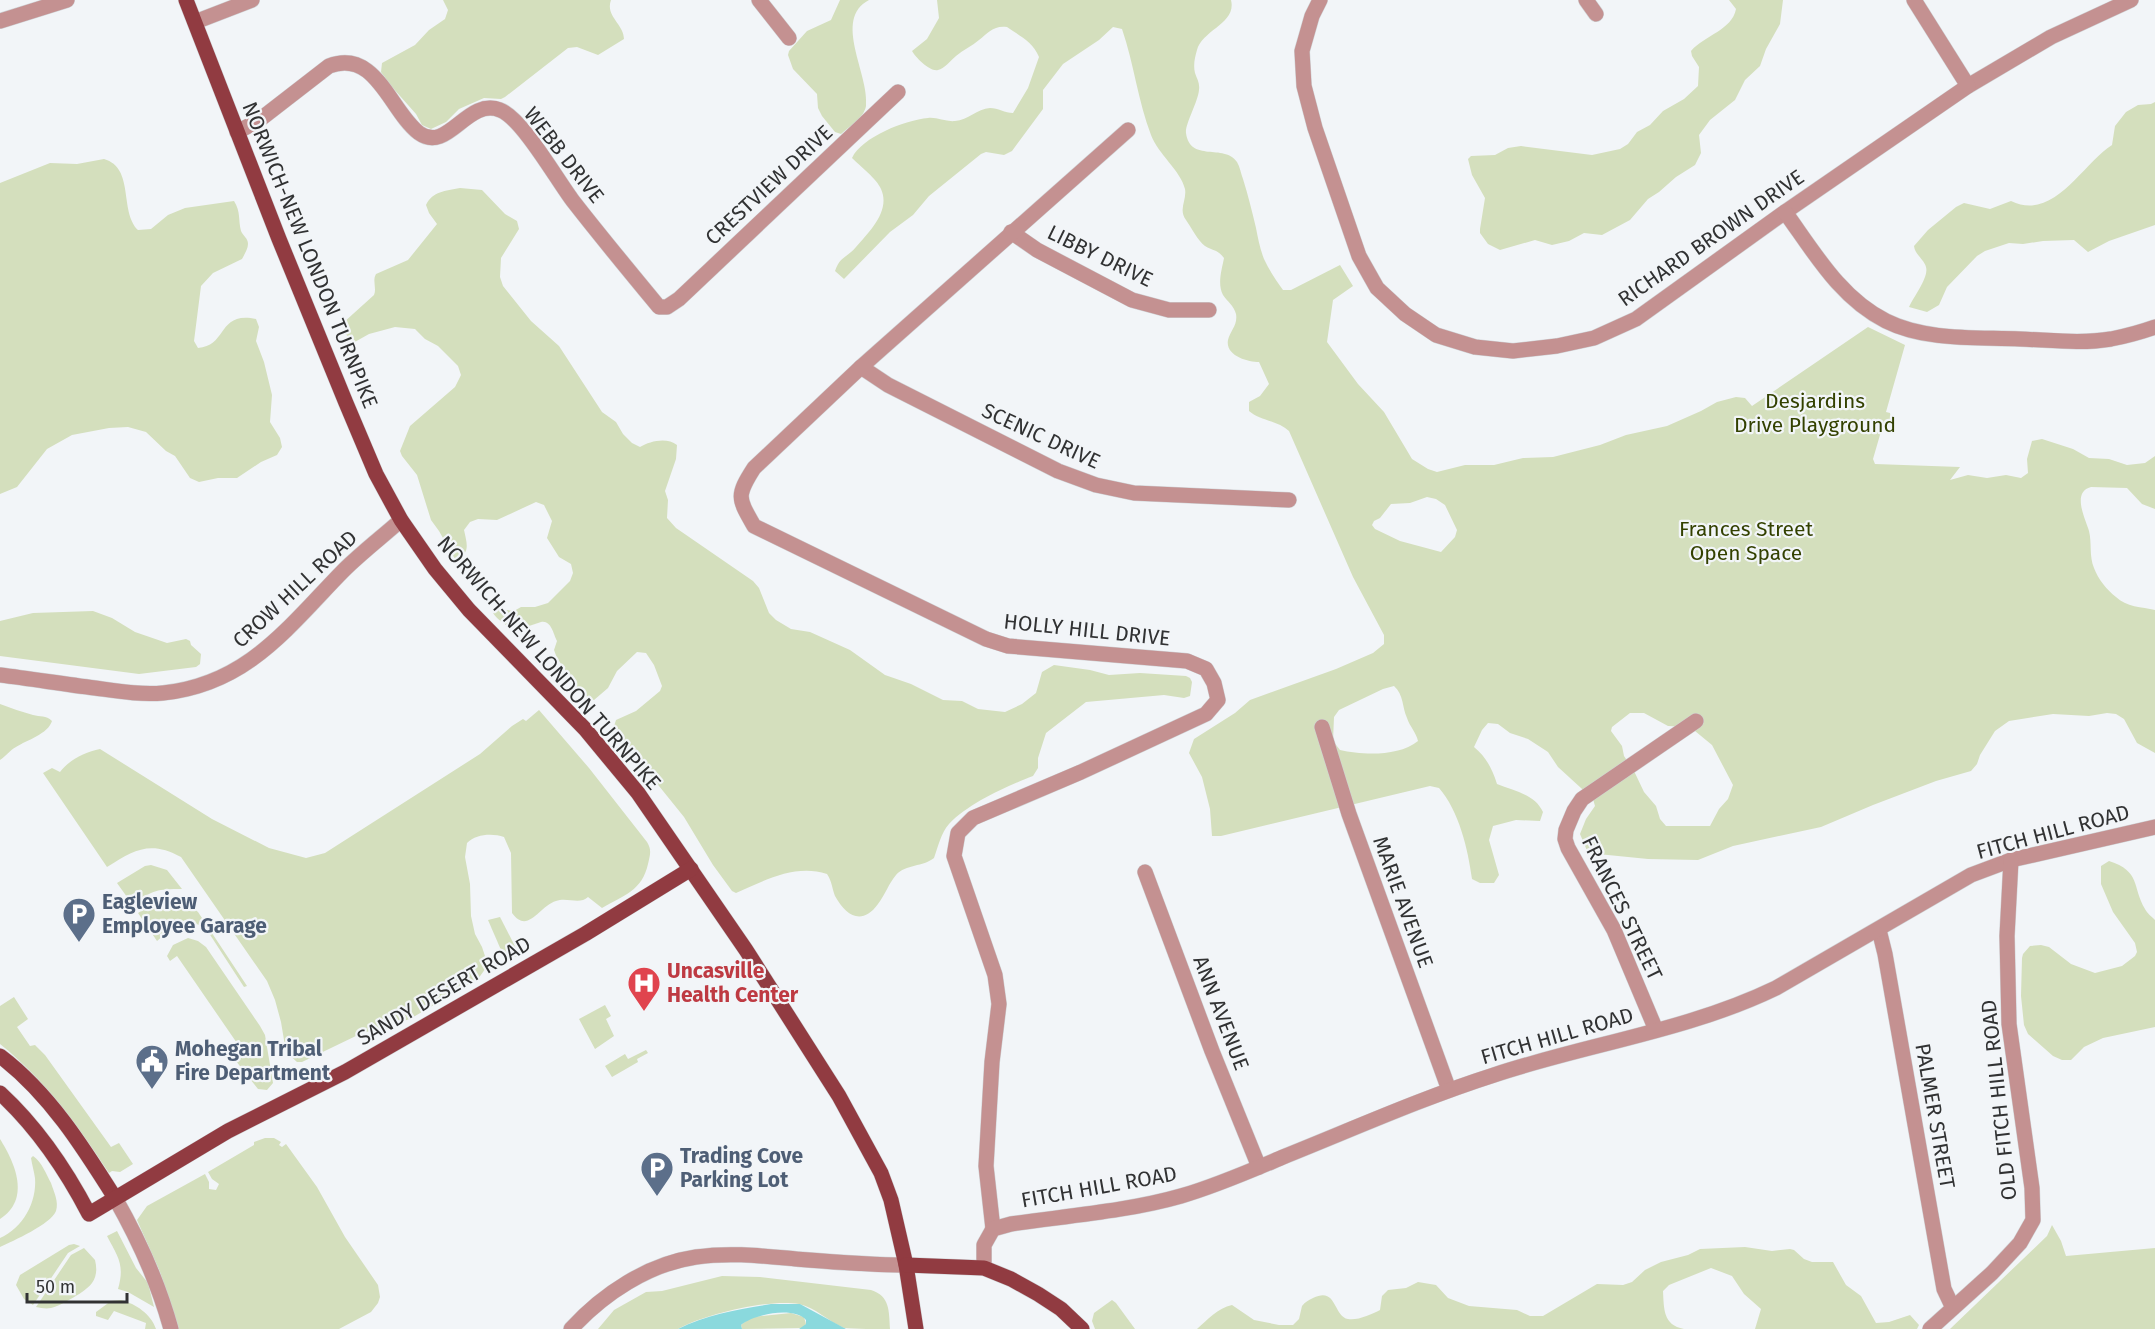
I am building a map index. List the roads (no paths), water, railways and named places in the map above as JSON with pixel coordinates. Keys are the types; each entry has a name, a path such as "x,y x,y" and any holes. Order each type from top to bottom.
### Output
{"main road":[{"name":"NORWICH-NEW LONDON TURNPIKE","path":"186,0 351,414 376,474 401,520 435,569 469,610 592,738 638,793 691,869 839,1095 881,1173 891,1200 906,1265 916,1329"},
{"name":"SANDY DESERT ROAD","path":"0,1093 28,1121 52,1150 89,1214 228,1131 345,1072 585,934 691,869"},
{"path":"0,1056 55,1111 115,1198"},
{"path":"906,1265 984,1268 1011,1279 1038,1294 1061,1309 1082,1329"}],"street":[{"path":"0,21 67,0"},
{"path":"195,22 252,0"},
{"path":"759,0 789,38"},
{"name":"RICHARD BROWN DRIVE","path":"1320,0 1312,16 1302,51 1304,86 1315,128 1359,256 1377,288 1405,314 1436,335 1475,347 1513,351 1557,346 1594,338 1636,319 1785,212 1968,86 2051,38 2132,0"},
{"path":"1587,0 1596,14"},
{"path":"1914,0 1968,86"},
{"name":"WEBB DRIVE","path":"237,132 258,121 329,66 338,62 351,62 365,69 377,80 412,127 432,139 442,136 472,113 487,108 500,110 525,133 572,201 659,307 667,307"},
{"name":"CRESTVIEW DRIVE","path":"667,307 679,299 898,92"},
{"name":"HOLLY HILL DRIVE","path":"993,1229 986,1166 992,1062 999,1004 995,975 954,855 958,833 973,818 1081,772 1206,714 1218,700 1214,683 1206,669 1187,661 1020,647 986,639 754,526 741,504 741,488 754,468 861,367 1128,130"},
{"path":"1785,212 1848,294 1886,322 1911,330 1940,335 2077,342 2110,339 2155,327"},
{"name":"LIBBY DRIVE","path":"1011,232 1037,250 1132,300 1169,310 1209,309"},
{"name":"SCENIC DRIVE","path":"861,367 888,386 1058,471 1096,485 1134,493 1289,500"},
{"name":"CROW HILL ROAD","path":"0,675 133,693 161,693 190,689 222,677 244,666 266,649 301,617 346,569 401,520"},
{"name":"FRANCES STREET","path":"1656,1030 1618,940 1568,848 1565,835 1569,821 1582,799 1696,721"},
{"name":"MARIE AVENUE","path":"1322,727 1356,835 1449,1090"},
{"name":"FITCH HILL ROAD","path":"993,1229 1011,1224 1156,1202 1183,1195 1259,1167 1449,1090 1749,1001 1879,930 1971,875 2011,860 2155,827"},
{"name":"OLD FITCH HILL ROAD","path":"1930,1329 1992,1273 2020,1244 2033,1220 2032,1188 2008,1024 2007,936 2011,860"},
{"name":"ANN AVENUE","path":"1145,872 1212,1051 1259,1167"},
{"name":"PALMER STREET","path":"1879,930 1886,954 1944,1290 1953,1308"},
{"path":"115,1198 144,1251 164,1302 171,1329"},
{"path":"984,1268 984,1245 993,1229"},
{"path":"572,1329 589,1311 628,1282 694,1257 747,1254 868,1265 906,1265"}],"water":[{"path":"771,1304 800,1304 846,1329 799,1329 806,1324 806,1320 800,1316 793,1313 774,1313 747,1321 741,1325 742,1329 678,1329 712,1316"}],"place":[{"name":"Eagleview Employee Garage","path":"79,943"},
{"name":"Uncasville Health Center","path":"644,1012"},
{"name":"Mohegan Tribal Fire Department","path":"152,1090"},
{"name":"Trading Cove Parking Lot","path":"657,1197"}],"park label":[{"name":"Desjardins Drive Playground","path":"1815,413"},
{"name":"Frances Street Open Space","path":"1746,541"}]}
